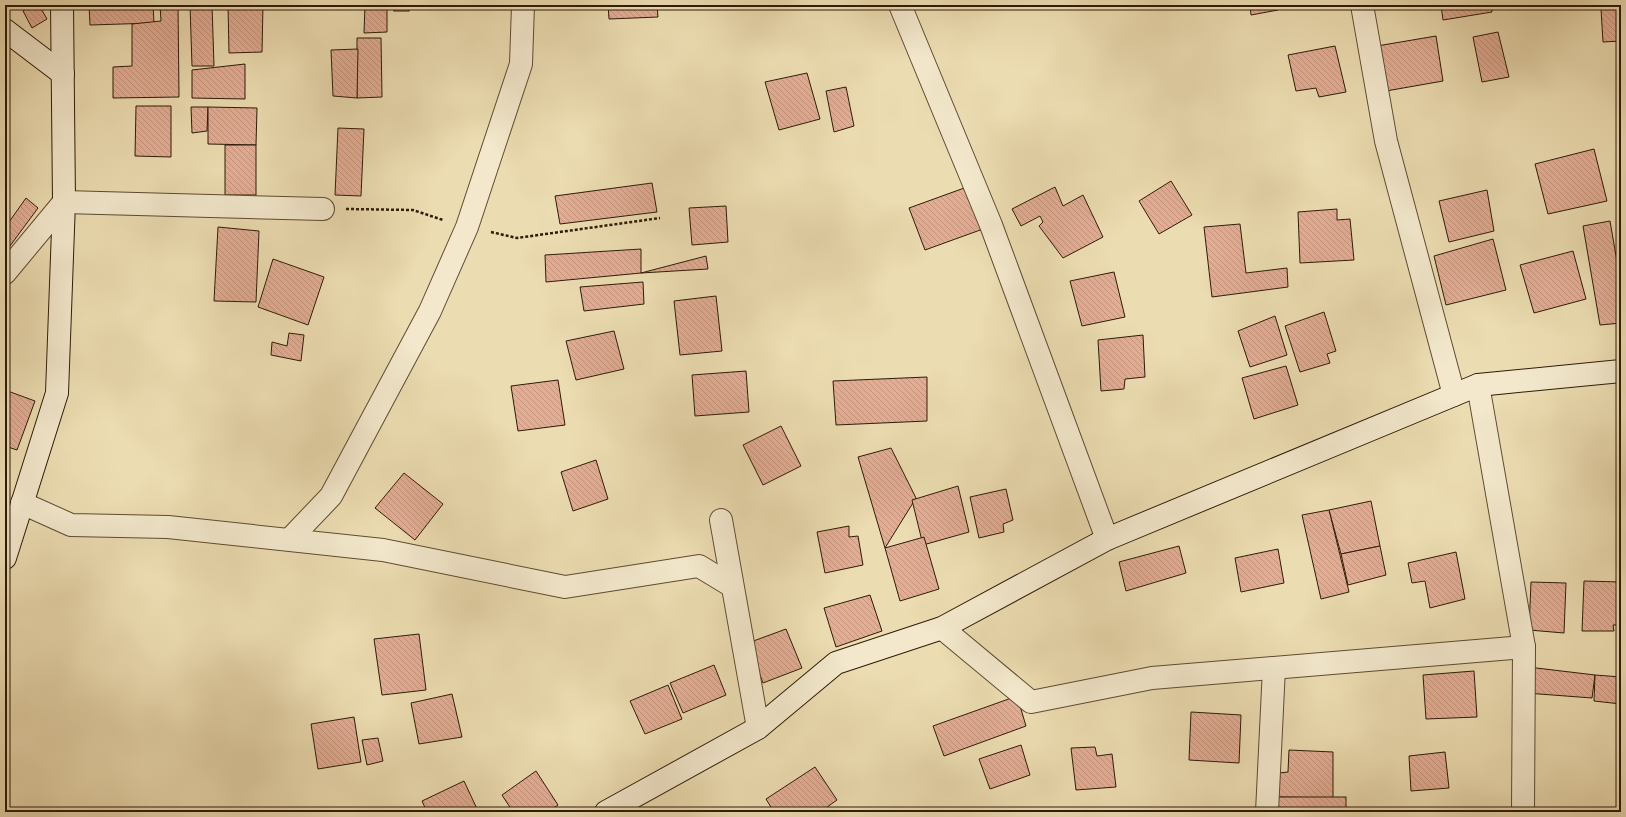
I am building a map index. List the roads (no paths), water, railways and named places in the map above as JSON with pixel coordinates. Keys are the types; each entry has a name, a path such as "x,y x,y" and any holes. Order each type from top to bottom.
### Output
{"street":[{"path":"5,558 57,393 64,202 62,5"},
{"path":"290,539 331,496 430,311 467,228 521,64 523,5"},
{"path":"900,5 991,225 1107,539"},
{"path":"1362,5 1386,140 1454,395"},
{"path":"5,30 63,74"},
{"path":"64,202 323,209"},
{"path":"5,273 64,202"},
{"path":"606,812 758,728 836,664 942,628 1107,539 1478,385 1621,371"},
{"path":"1478,385 1524,647 1522,812"},
{"path":"22,503 71,525 168,527 383,550 565,587 699,566 732,586"},
{"path":"721,520 758,728"},
{"path":"942,628 1031,702 1152,678 1524,647"},
{"path":"1267,812 1274,668"}]}
